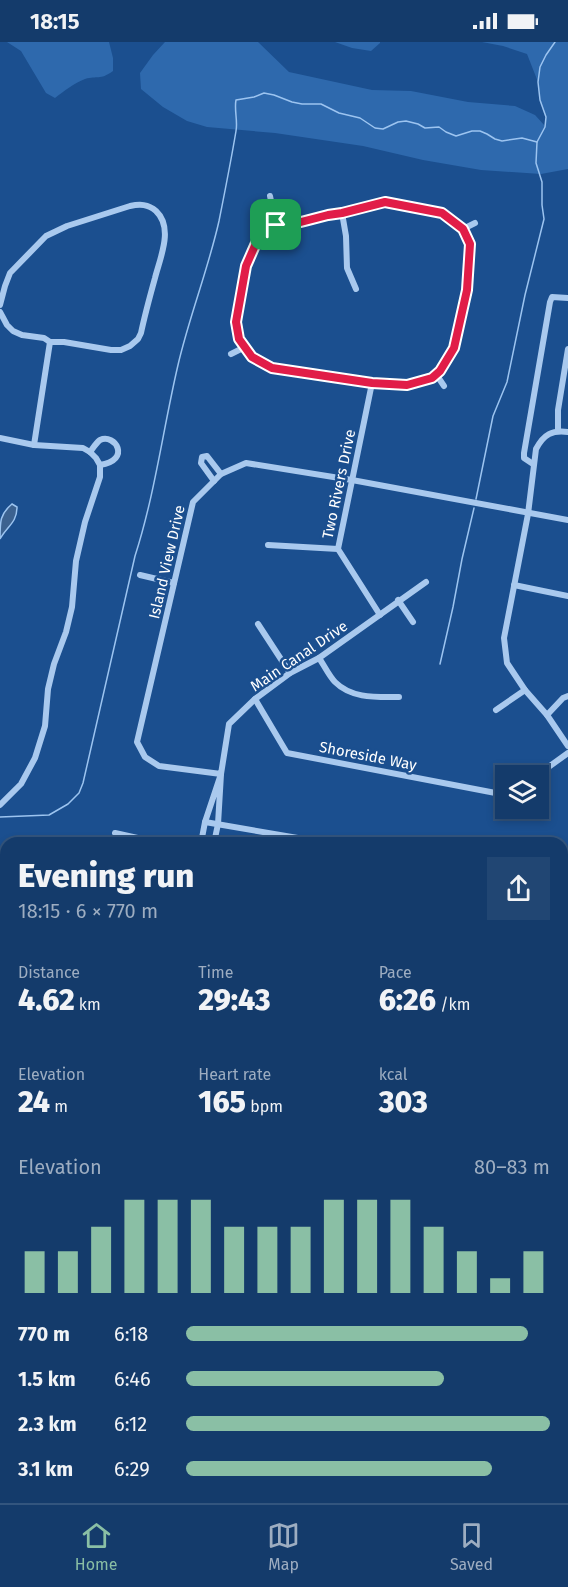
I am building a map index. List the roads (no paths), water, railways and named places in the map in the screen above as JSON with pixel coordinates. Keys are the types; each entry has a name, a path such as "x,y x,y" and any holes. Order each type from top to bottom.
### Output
{"street":[{"path":"270,196 276,225"},
{"path":"385,202 442,213 463,229 470,244 467,290 454,348 440,371 432,378 407,385 372,383 272,368 252,357 239,339 236,322 246,266 257,241 276,225 342,213 385,202"},
{"path":"0,305 10,273 46,236 67,226 140,204 153,208 164,220 165,233 143,323 138,339 130,346 121,350 111,350 50,342 44,338 22,335 7,325 0,312"},
{"path":"342,213 346,236 346,268 356,289"},
{"path":"463,229 475,223"},
{"path":"533,464 524,458 524,453 550,304 552,297 568,298"},
{"path":"34,445 50,342"},
{"path":"231,354 245,346"},
{"path":"558,431 558,410 568,349"},
{"path":"436,374 444,386"},
{"name":"Two Rivers Drive","path":"372,383 338,549 380,615"},
{"path":"568,432 553,432 540,440 536,449 528,514 504,638 507,663 568,746"},
{"path":"0,438 34,445 83,448 90,452 100,465 100,477 85,522 76,561 72,608 48,689 45,726 35,758 21,784 0,805"},
{"path":"90,452 101,440 109,439 116,445 118,455 115,460 110,464 100,465"},
{"path":"214,480 201,463 202,457 207,456 221,474"},
{"name":"Island View Drive","path":"221,774 159,766 145,757 137,742 193,502 221,474 246,463 568,520"},
{"path":"268,544 338,549"},
{"path":"140,574 174,583"},
{"name":"Main Canal Drive","path":"215,837 221,774 229,724 255,699 290,673 319,658 426,582"},
{"path":"514,585 568,596"},
{"path":"398,600 413,622"},
{"path":"258,624 290,673"},
{"path":"319,658 335,682 352,693 375,697 399,697"},
{"path":"496,710 525,690"},
{"path":"547,715 563,698 568,696"},
{"name":"Shoreside Way","path":"255,699 287,753 495,793"},
{"path":"549,767 568,753"},
{"name":"Main Canal Drive","path":"202,837 221,774"},
{"path":"206,822 293,837"},
{"path":"115,832 135,837"}],"waterway":[{"path":"476,499 493,416 507,382 544,219 542,182 536,163 537,142 545,127 546,117 540,100 538,82 540,67 555,42"},
{"path":"0,817 49,815 68,804 79,793 83,783 135,556 148,509 178,365 219,221 236,131 236,100 264,93 302,104 321,104 339,113 360,118 375,128 383,129 406,121 425,128 439,127 456,136 480,131 502,141 522,138 537,142"},
{"path":"440,664 474,508"}]}
